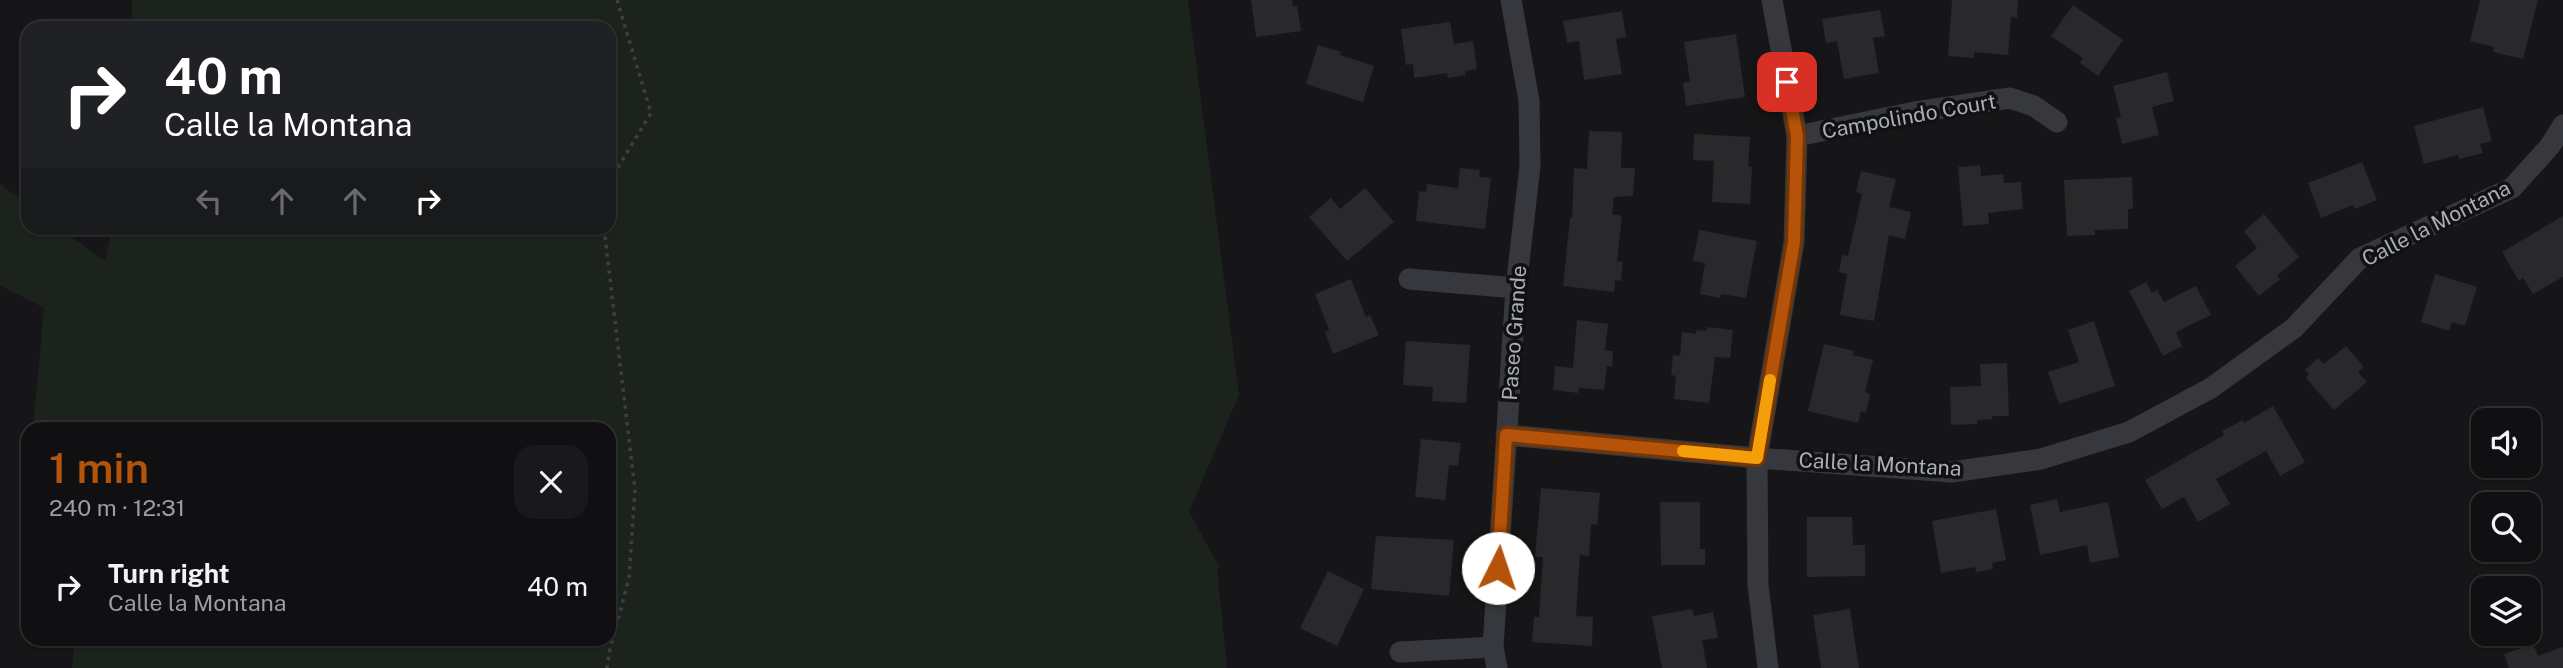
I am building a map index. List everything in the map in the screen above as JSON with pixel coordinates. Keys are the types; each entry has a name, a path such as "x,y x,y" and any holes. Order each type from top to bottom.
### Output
{"street":[{"name":"Paseo Grande","path":"1495,658 1516,288 1530,166 1529,101 1511,0"},
{"path":"1768,668 1758,585 1757,458 1794,242 1797,136 1772,0"},
{"name":"Campolindo Court","path":"1797,136 1915,112 2010,98 2034,106 2057,122"},
{"name":"Calle la Montana","path":"1506,435 1757,458 1952,471 2041,459 2129,432 2211,388 2294,328 2360,258 2512,188 2550,146 2563,125"},
{"path":"1409,279 1516,288"},
{"path":"1400,652 1495,658"}],"path":[{"path":"616,170 651,113 617,0"},
{"path":"605,235 635,490 629,578 616,627"},
{"path":"607,668 611,646"}],"shaded area":[{"path":"132,0 1188,0 1239,395 1189,512 1220,568 1217,569 1227,668 72,668 74,646 616,646 616,422 34,422 44,308 0,285 0,184 21,200 21,235 69,235 105,261 111,235 616,235 616,21 132,21"}],"building":[{"path":"1251,0 1292,0 1293,6 1297,6 1301,31 1256,37"},
{"path":"1952,0 2018,0 2017,18 2011,17 2008,55 1974,52 1974,58 1948,56"},
{"path":"2480,0 2538,0 2523,59 2493,52 2494,47 2470,41"},
{"path":"2073,5 2123,40 2098,76 2080,63 2083,58 2051,36"},
{"path":"1880,10 1885,36 1873,38 1879,73 1844,79 1837,41 1826,43 1822,19"},
{"path":"1622,11 1626,37 1616,39 1622,74 1584,80 1579,41 1567,43 1563,21"},
{"path":"1450,22 1454,44 1473,41 1477,69 1465,71 1466,75 1448,78 1447,73 1414,78 1413,64 1406,65 1401,29"},
{"path":"1736,34 1745,97 1686,106 1683,83 1690,81 1684,42"},
{"path":"1318,45 1374,66 1363,102 1306,84"},
{"path":"2167,72 2174,101 2152,107 2159,135 2122,144 2116,118 2121,117 2113,86"},
{"path":"2483,107 2492,141 2480,144 2483,153 2459,159 2458,155 2424,164 2414,126"},
{"path":"1589,131 1622,132 1621,168 1635,168 1633,196 1614,197 1612,214 1622,216 1617,261 1623,262 1621,281 1615,280 1614,292 1563,286 1572,218 1574,168 1587,169"},
{"path":"1694,134 1750,137 1750,204 1712,202 1714,161 1693,160"},
{"path":"2362,162 2377,200 2355,209 2353,205 2321,218 2308,183"},
{"path":"1980,165 1981,176 2003,174 2004,183 2021,182 2023,209 1988,213 1989,224 1963,226 1958,167"},
{"path":"1460,168 1480,170 1479,177 1491,178 1485,229 1416,221 1419,191 1426,192 1427,184 1458,188"},
{"path":"1861,171 1896,179 1889,207 1911,212 1905,239 1889,235 1874,321 1840,315 1847,274 1839,272 1842,255 1848,256 1862,194 1856,192"},
{"path":"2132,177 2133,209 2128,209 2128,229 2095,230 2095,235 2067,236 2064,180"},
{"path":"1365,188 1394,222 1347,261 1309,217 1331,198 1340,209"},
{"path":"2264,214 2299,257 2277,276 2280,279 2259,296 2235,266 2257,248 2244,231"},
{"path":"2563,216 2563,277 2533,294 2523,278 2519,281 2502,252"},
{"path":"1699,230 1757,241 1746,298 1721,294 1720,298 1700,294 1705,263 1693,261"},
{"path":"2435,274 2477,287 2465,326 2452,322 2449,331 2421,322"},
{"path":"1351,279 1366,317 1370,315 1379,335 1333,354 1325,332 1329,330 1315,294"},
{"path":"2146,282 2152,293 2157,290 2164,302 2196,286 2211,315 2176,332 2182,346 2163,356 2129,291"},
{"path":"1577,320 1608,324 1605,350 1613,351 1612,367 1607,366 1604,390 1579,388 1578,393 1553,390 1555,366 1573,368"},
{"path":"2094,321 2115,386 2059,404 2048,372 2079,362 2068,330"},
{"path":"1707,327 1733,330 1730,358 1715,357 1709,403 1674,399 1676,376 1671,375 1673,355 1680,356 1682,332 1696,334 1696,330 1706,331"},
{"path":"1406,341 1470,345 1466,403 1432,401 1433,387 1403,385"},
{"path":"1824,344 1854,351 1853,355 1873,360 1865,392 1870,394 1866,413 1861,411 1858,423 1808,411"},
{"path":"2346,346 2364,367 2358,372 2367,382 2334,410 2306,378 2309,374 2305,370 2318,358 2324,364"},
{"path":"2007,363 2009,416 1992,416 1993,419 1977,420 1977,424 1951,425 1950,387 1981,386 1980,364"},
{"path":"2273,406 2305,462 2280,476 2266,451 2216,479 2230,504 2198,522 2184,497 2162,509 2145,480 2224,435 2222,431 2243,420 2244,423"},
{"path":"1421,439 1461,443 1458,466 1449,465 1445,500 1415,497"},
{"path":"1541,488 1600,493 1597,525 1591,524 1589,556 1580,555 1576,616 1593,617 1592,646 1532,642 1534,617 1539,617 1543,557 1535,557"},
{"path":"2057,499 2060,512 2108,502 2119,557 2090,563 2087,545 2040,555 2030,505"},
{"path":"1660,502 1700,502 1700,549 1705,549 1705,565 1661,565"},
{"path":"1996,509 2006,560 1992,563 1993,569 1976,572 1975,567 1941,573 1932,521"},
{"path":"1807,517 1852,517 1853,545 1865,545 1865,576 1807,577"},
{"path":"1376,536 1454,540 1449,596 1371,589"},
{"path":"1328,571 1364,589 1337,646 1300,628"},
{"path":"1692,609 1694,616 1713,612 1718,638 1702,640 1707,668 1662,668 1652,616"},
{"path":"1850,609 1859,668 1821,668 1813,615"},
{"path":"2534,646 2538,656 2563,647 2563,668 2509,668 2504,654"}],"slow traffic":[{"path":"1683,451 1757,458 1770,380"}],"route":[{"path":"1498,568 1506,435 1757,458 1794,242 1797,136 1787,82"}]}
